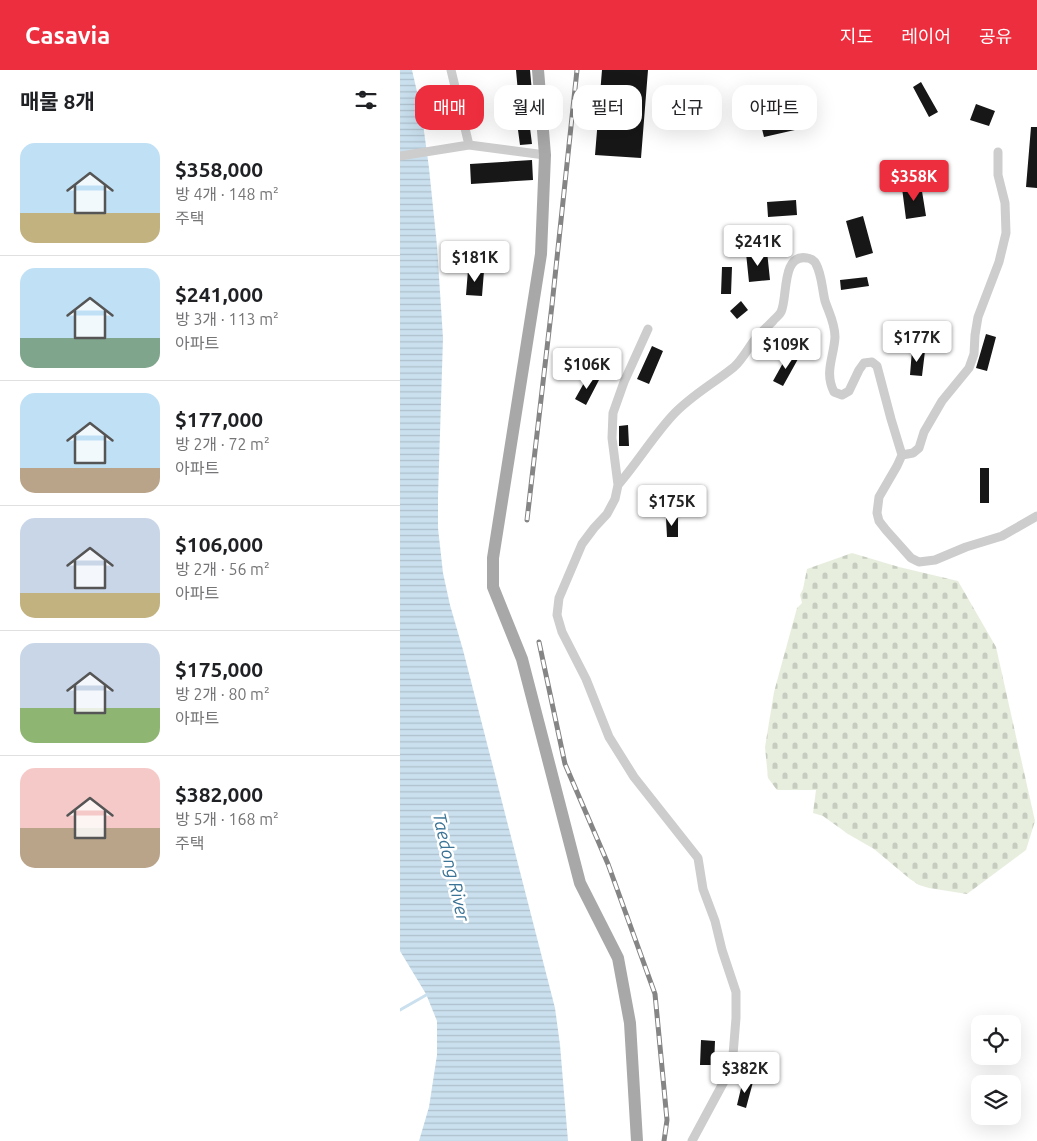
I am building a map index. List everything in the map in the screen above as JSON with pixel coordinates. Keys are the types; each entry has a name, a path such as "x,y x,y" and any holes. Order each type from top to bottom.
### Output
{"main road":[{"path":"538,70 545,155 541,254 493,558 493,587 522,659 580,883 618,958 630,1023 637,1141"}],"street":[{"path":"452,70 469,145"},
{"path":"400,156 469,145 545,155"},
{"path":"902,455 913,453 919,448 924,432 942,401 969,368 974,354 978,317 999,262 1006,234 1005,203 998,175 998,152"},
{"path":"618,485 672,416 687,401 736,366 758,335 780,313 788,270 793,262 802,258 809,258 816,263 825,300 834,323 835,337 829,371 829,383 834,392 842,395 849,391 864,363 872,362 878,366 902,455 879,497 877,513 879,521 886,530 911,558 919,562 935,560 966,547 1002,536 1037,516"},
{"path":"648,329 624,382 613,413 612,438 618,485 615,500 607,514 582,544 559,598 557,615 562,632 586,679 610,737 634,777 698,858 703,889 715,921 722,950 736,992 733,1055 728,1074 692,1141"}],"green space":[{"path":"852,553 899,567 958,581 996,647 1035,821 1026,850 967,894 919,885 874,849 848,834 823,816 813,813 816,790 777,790 768,778 765,747 774,692 797,608 802,603 800,595 807,569"}],"water":[{"name":"Taedong River","path":"400,70 412,70 415,85 415,130 424,130 429,168 437,246 443,338 438,528 443,573 555,1008 568,1141 419,1141 429,1107 437,1055 437,1021 426,994 400,951"}],"building":[{"path":"516,70 530,70 531,85 517,85"},
{"path":"602,70 648,70 641,158 595,155 597,130 642,130 642,85 601,85"},
{"path":"921,82 938,112 929,117 913,87"},
{"path":"976,104 995,111 989,126 970,120"},
{"path":"1031,127 1037,127 1037,188 1026,187"},
{"path":"518,130 530,130 532,144 520,145"},
{"path":"762,130 795,130 764,137"},
{"path":"532,160 533,180 471,184 470,164"},
{"path":"921,185 926,216 906,219 902,188"},
{"path":"796,200 797,215 768,217 767,202"},
{"path":"863,216 873,253 856,258 846,221"},
{"path":"767,251 770,280 749,282 746,253"},
{"path":"722,267 732,267 731,294 721,294"},
{"path":"468,270 484,271 482,296 466,295"},
{"path":"867,277 869,286 841,290 840,280"},
{"path":"741,301 748,310 737,319 730,311"},
{"path":"986,334 996,337 987,371 976,368"},
{"path":"652,346 663,351 649,384 637,379"},
{"path":"912,350 925,351 922,376 910,375"},
{"path":"788,354 798,359 783,386 773,381"},
{"path":"589,374 599,380 586,405 575,399"},
{"path":"628,425 629,446 619,446 619,426"},
{"path":"980,468 989,468 989,503 980,503"},
{"path":"666,518 678,518 678,537 667,537"},
{"path":"701,1040 715,1041 714,1065 700,1065"},
{"path":"743,1080 753,1082 746,1108 737,1105"}],"waterway":[{"path":"400,1010 428,994"}],"railway":[{"path":"527,520 577,70"},
{"path":"539,642 565,764 608,864 655,994 667,1120 664,1141"}]}
